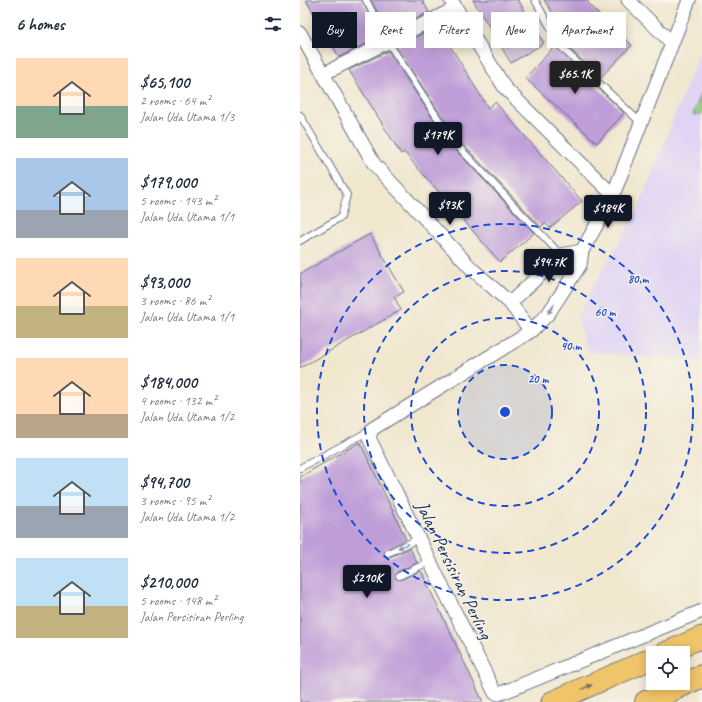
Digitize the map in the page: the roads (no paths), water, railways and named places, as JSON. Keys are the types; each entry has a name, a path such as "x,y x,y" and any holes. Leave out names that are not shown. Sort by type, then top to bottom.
{"highway":[{"path":"681,646 702,637"},
{"path":"552,702 646,661"},
{"path":"646,702 702,676"}],"street":[{"path":"628,0 672,43"},
{"path":"372,430 531,331 548,314 580,265 582,251 612,195 689,0"},
{"path":"416,26 454,4 505,88 612,195"},
{"path":"300,33 374,164 471,268 510,303 531,331"},
{"path":"323,74 376,48"},
{"path":"510,303 561,255 582,251"},
{"name":"Jalan Persisiran Perling","path":"372,430 369,434 370,442 492,689 498,694 702,611"}],"lane":[{"path":"366,0 372,12"},
{"path":"535,0 561,47 641,123"},
{"path":"392,48 452,140 561,255"},
{"path":"300,115 347,195 342,217 300,241"},
{"path":"300,468 372,430"},
{"path":"388,553 418,539"},
{"path":"399,576 429,562"}]}
